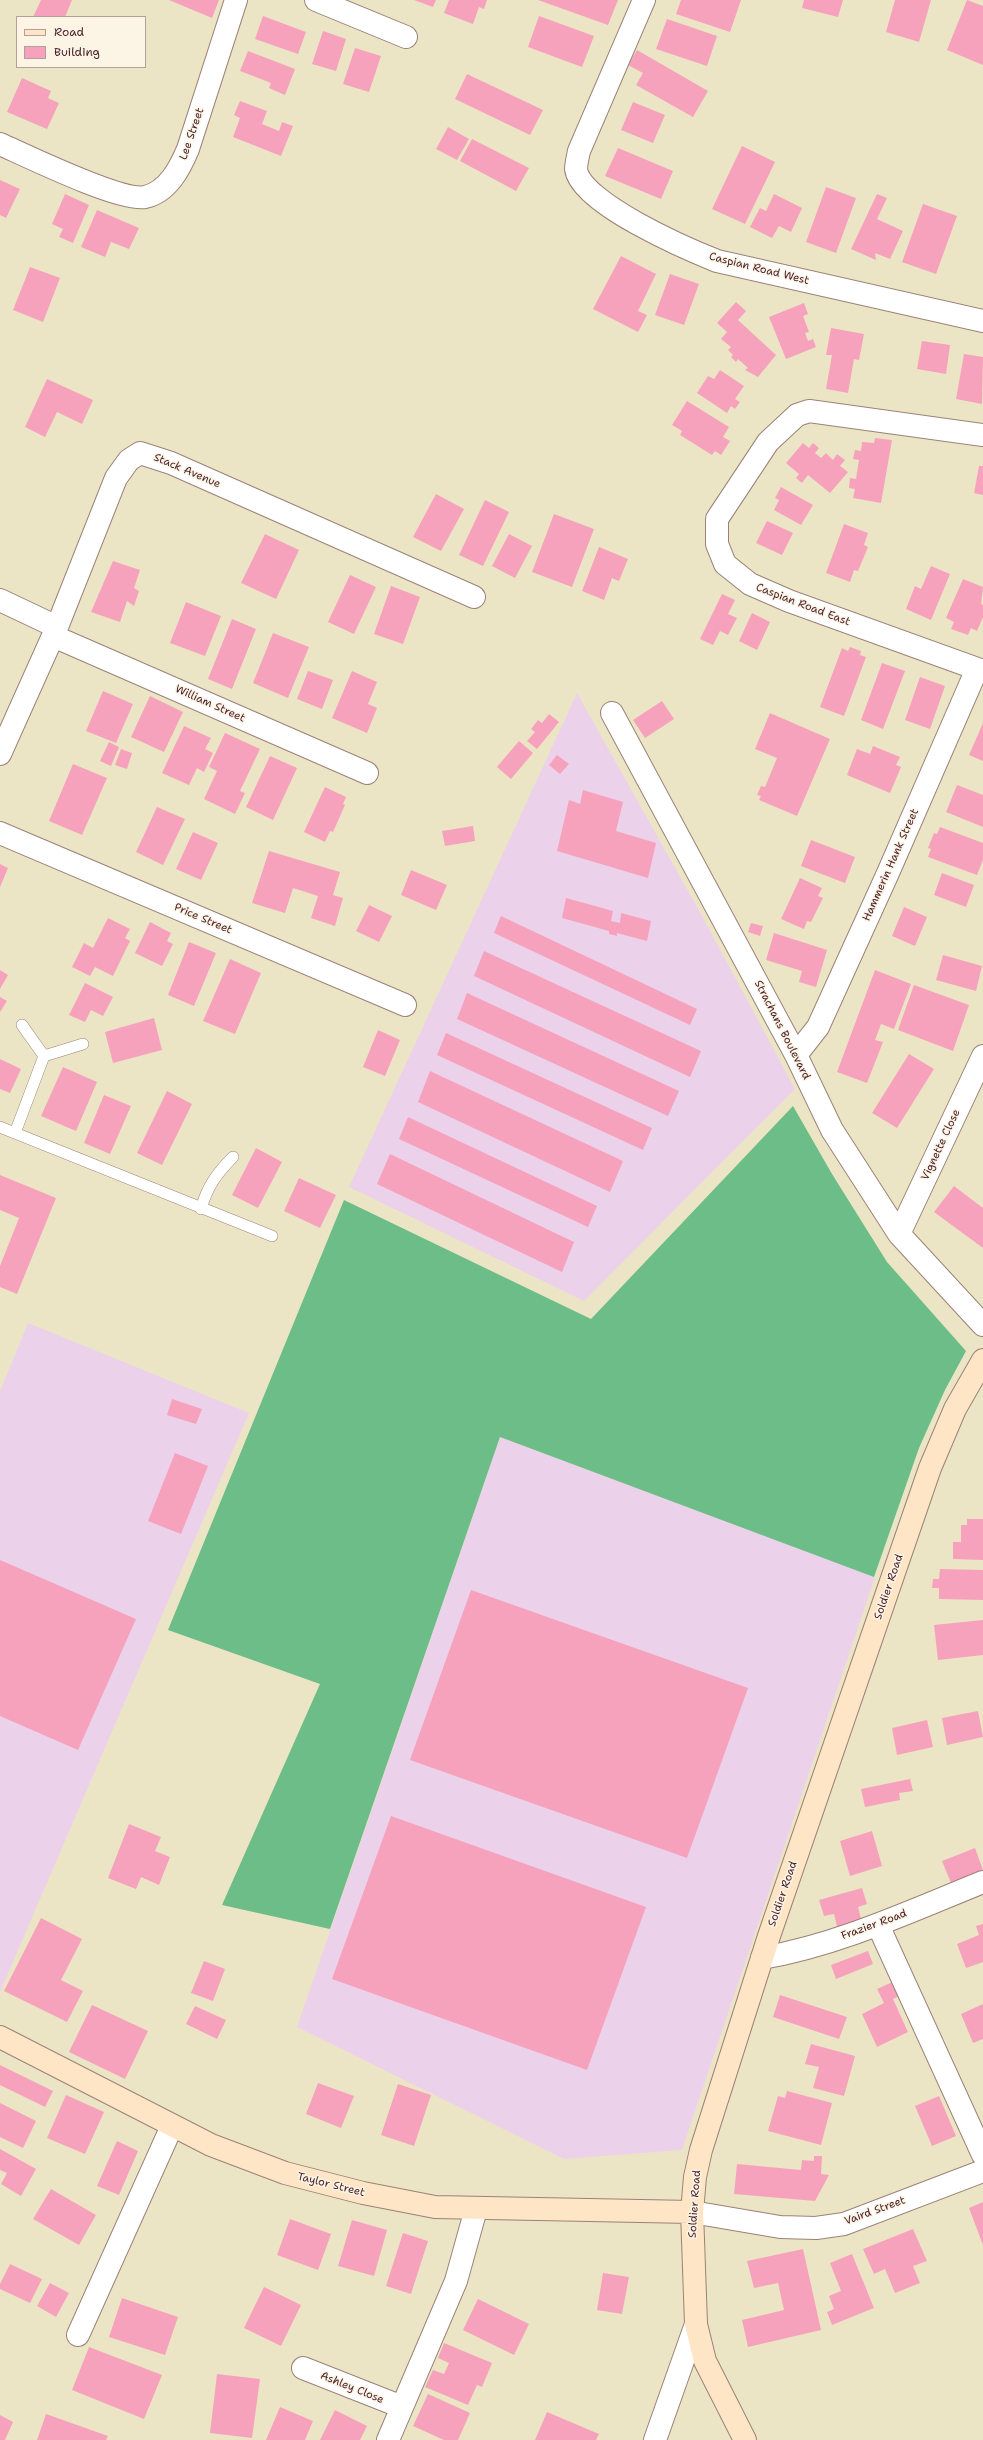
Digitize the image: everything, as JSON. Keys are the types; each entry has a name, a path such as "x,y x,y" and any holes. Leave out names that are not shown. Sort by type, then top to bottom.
{"main road":[{"name":"Soldier Road","path":"745,2440 705,2361 696,2324 692,2212 695,2178 701,2150 762,1958 930,1468 954,1409 976,1384 983,1360"},
{"name":"Taylor Street","path":"0,2037 211,2145 286,2173 363,2193 435,2207 476,2209 564,2208 692,2212"}],"street":[{"name":"Lee Street","path":"0,144 116,194 145,197 163,187 179,170 188,149 236,0"},
{"path":"316,0 406,37"},
{"name":"Caspian Road West","path":"644,0 579,151 576,170 587,189 612,209 686,249 718,260 983,321"},
{"name":"Caspian Road East","path":"980,670 789,601 750,584 725,564 717,544 717,519 768,442 797,415 809,411 983,435"},
{"name":"Stack Avenue","path":"0,754 55,632 116,478 129,460 140,453 172,463 474,597"},
{"name":"William Street","path":"0,600 55,632 367,773"},
{"name":"Hammerin Hank Street","path":"796,1055 818,1027 980,670"},
{"name":"Strachans Boulevard","path":"612,713 796,1055 832,1130 899,1234 983,1325"},
{"name":"Price Street","path":"0,833 405,1005"},
{"name":"Vignette Close","path":"899,1234 983,1056"},
{"name":"Frazier Road","path":"762,1958 792,1953 878,1925 983,1882"},
{"path":"878,1925 983,2155"},
{"path":"78,2335 172,2126"},
{"name":"Vaird Street","path":"692,2212 780,2227 816,2228 844,2224 983,2171"},
{"path":"388,2440 456,2281 476,2209"},
{"path":"655,2440 696,2324"},
{"name":"Ashley Close","path":"303,2368 402,2407"}],"lane":[{"path":"22,1025 44,1056"},
{"path":"44,1056 83,1044"},
{"path":"15,1133 44,1056"},
{"path":"0,1127 200,1209 272,1236"},
{"path":"200,1209 206,1191 216,1175 233,1157"}],"shaded area":[{"path":"577,693 702,916 795,1089 584,1301 349,1187"},
{"path":"28,1323 249,1413 0,1992 0,1391"},
{"path":"500,1437 875,1577 682,2150 564,2159 297,2027"}],"green space":[{"path":"793,1106 832,1174 887,1262 966,1351 945,1390 919,1448 874,1577 500,1437 330,1929 222,1905 320,1684 168,1630 344,1200 591,1319"}],"building":[{"path":"41,0 72,0 65,16 33,16"},
{"path":"169,0 219,0 212,18"},
{"path":"414,0 436,0 433,7"},
{"path":"449,0 487,0 484,9 479,7 473,24 444,13"},
{"path":"538,0 618,0 608,25"},
{"path":"681,0 741,0 730,32 676,14"},
{"path":"804,0 843,0 838,17 802,8"},
{"path":"895,0 931,0 919,42 886,32"},
{"path":"967,0 983,6 983,65 947,50"},
{"path":"263,16 306,32 298,54 255,39"},
{"path":"539,16 594,36 582,67 528,47"},
{"path":"667,19 717,36 707,66 656,49"},
{"path":"323,31 346,39 336,71 312,64"},
{"path":"355,48 381,56 369,92 343,84"},
{"path":"637,50 708,91 693,117 636,85 643,73 628,65"},
{"path":"248,51 295,69 285,95 269,88 271,83 240,71"},
{"path":"467,74 543,110 530,135 455,99"},
{"path":"22,78 51,91 48,98 59,103 47,129 7,112"},
{"path":"240,101 267,111 262,124 279,131 282,122 293,126 281,156 233,137 240,118 234,115"},
{"path":"633,102 665,115 653,143 621,130"},
{"path":"448,127 469,139 457,160 436,149"},
{"path":"472,139 529,168 516,191 460,161"},
{"path":"742,146 775,162 745,224 712,209"},
{"path":"618,148 673,171 661,199 605,176"},
{"path":"0,180 20,189 6,218 0,215"},
{"path":"826,187 856,198 836,253 806,242"},
{"path":"65,194 89,205 73,243 59,237 63,229 52,224"},
{"path":"774,194 802,208 791,232 779,226 772,238 750,227 760,208 766,211"},
{"path":"877,194 887,198 877,219 903,231 890,259 875,253 876,260 851,249"},
{"path":"923,204 957,216 936,274 902,262"},
{"path":"97,210 139,228 129,249 111,242 105,257 81,247"},
{"path":"621,256 656,274 638,311 647,315 638,332 593,309"},
{"path":"30,267 60,278 43,322 13,310"},
{"path":"670,274 699,284 684,325 655,315"},
{"path":"736,302 746,311 738,320 776,355 758,377 745,370 748,368 738,359 736,362 731,357 733,355 728,350 731,347 721,339 727,332 717,323"},
{"path":"804,303 808,314 803,316 809,332 805,333 808,341 813,339 816,347 786,359 769,317"},
{"path":"831,328 864,334 859,360 854,359 848,393 826,389 832,355 826,355"},
{"path":"922,341 950,345 946,374 917,369"},
{"path":"964,354 983,357 982,404 956,399"},
{"path":"720,370 744,386 735,399 740,402 735,409 731,406 727,413 697,393 708,376 714,379"},
{"path":"47,379 93,400 82,424 57,412 45,437 25,427"},
{"path":"687,401 729,427 723,437 730,441 721,455 715,451 712,455 680,435 682,431 672,425"},
{"path":"875,438 892,440 881,503 853,498 855,489 849,488 850,478 856,479 859,460 853,459 855,450 861,451 862,442 874,443"},
{"path":"803,443 809,448 813,443 819,448 815,453 821,458 826,453 833,460 837,454 845,460 840,466 848,472 830,493 808,475 802,483 796,478 799,474 786,463"},
{"path":"979,466 983,466 983,495 974,493"},
{"path":"781,487 813,505 801,525 774,510 779,500 775,498"},
{"path":"436,494 464,509 441,551 413,537"},
{"path":"485,500 509,512 483,566 459,555"},
{"path":"554,514 594,529 572,587 532,572"},
{"path":"767,521 793,533 782,555 756,543"},
{"path":"844,524 868,533 864,545 868,547 858,571 854,570 850,582 826,573"},
{"path":"265,534 299,550 276,599 241,583"},
{"path":"509,534 532,546 515,578 492,566"},
{"path":"599,547 628,559 619,581 612,578 604,600 582,591"},
{"path":"113,561 140,570 134,588 139,591 134,606 127,601 120,622 91,612"},
{"path":"931,566 950,574 931,620 906,609 915,586 921,589"},
{"path":"350,575 376,587 354,634 328,622"},
{"path":"963,579 983,587 981,604 983,605 983,617 977,631 971,628 968,635 951,629 954,622 946,618"},
{"path":"391,586 420,597 403,644 374,634"},
{"path":"722,594 735,600 728,614 737,618 728,635 720,631 713,645 700,639"},
{"path":"186,602 221,616 205,656 170,643"},
{"path":"752,613 770,622 757,650 739,641"},
{"path":"232,619 256,629 232,689 208,679"},
{"path":"273,633 309,647 288,698 253,683"},
{"path":"850,647 861,651 860,655 866,657 844,716 820,707 842,648 848,651"},
{"path":"882,663 905,671 883,729 861,720"},
{"path":"308,671 333,680 322,709 297,699"},
{"path":"352,671 377,682 368,704 377,708 367,733 332,718"},
{"path":"920,677 945,686 930,729 905,720"},
{"path":"103,691 133,704 116,743 86,731"},
{"path":"150,696 183,712 164,752 131,737"},
{"path":"662,701 674,719 645,738 633,720"},
{"path":"770,713 830,739 797,816 759,800 761,796 757,795 761,786 765,787 777,758 755,749"},
{"path":"549,714 559,722 537,749 527,741 535,732 531,729 538,720 542,723"},
{"path":"983,723 983,761 969,755"},
{"path":"184,726 211,738 205,749 213,753 204,772 197,768 189,785 162,773"},
{"path":"225,733 260,749 240,791 245,793 235,814 204,799 217,771 209,767"},
{"path":"519,741 533,753 511,779 497,767"},
{"path":"109,742 119,747 111,766 100,761"},
{"path":"873,746 900,757 896,765 901,767 890,793 847,775 857,749 870,754"},
{"path":"121,749 132,753 127,769 115,765"},
{"path":"557,755 569,764 560,774 549,765"},
{"path":"270,756 297,768 273,820 246,807"},
{"path":"73,764 107,778 82,835 49,821"},
{"path":"957,785 983,795 983,827 946,812"},
{"path":"325,787 346,797 343,804 345,805 333,832 330,831 325,842 304,832"},
{"path":"583,790 623,802 616,831 656,843 648,878 557,851 569,800 580,804"},
{"path":"157,807 185,819 163,865 136,852"},
{"path":"473,826 475,841 445,846 442,831"},
{"path":"940,827 983,843 983,860 977,875 928,857 931,849 928,848 934,833 937,834"},
{"path":"193,832 218,843 201,880 176,869"},
{"path":"811,840 855,857 845,883 801,866"},
{"path":"269,851 340,872 333,895 343,898 335,926 311,918 318,896 293,888 285,913 252,903"},
{"path":"0,864 8,868 0,887"},
{"path":"411,870 447,885 436,910 401,895"},
{"path":"942,873 974,885 966,907 934,895"},
{"path":"800,878 822,888 818,896 823,898 811,922 807,921 804,929 781,919"},
{"path":"566,898 613,911 611,921 620,923 621,913 651,921 647,941 617,933 617,936 609,934 609,931 562,918"},
{"path":"369,905 392,916 379,942 356,931"},
{"path":"904,907 927,917 915,946 892,936"},
{"path":"501,916 697,1009 690,1025 494,933"},
{"path":"108,918 130,929 125,938 130,941 113,976 95,967 90,976 72,967 84,943 93,948"},
{"path":"150,922 171,933 167,941 173,944 162,966 135,953"},
{"path":"751,923 763,926 760,936 748,932"},
{"path":"774,933 827,950 816,987 799,982 802,971 766,960"},
{"path":"189,942 216,953 194,1006 168,995"},
{"path":"484,951 701,1051 690,1077 474,976"},
{"path":"943,955 982,966 976,991 936,980"},
{"path":"230,959 261,973 235,1034 203,1021"},
{"path":"0,970 8,975 0,989"},
{"path":"875,970 911,984 894,1029 881,1024 875,1040 883,1042 867,1083 837,1072"},
{"path":"85,983 113,997 103,1016 91,1010 85,1022 69,1015"},
{"path":"914,985 969,1005 953,1051 898,1030"},
{"path":"467,993 679,1091 668,1116 457,1019"},
{"path":"0,997 7,1001 0,1012"},
{"path":"154,1018 162,1050 113,1063 105,1032"},
{"path":"378,1030 400,1040 385,1076 363,1067"},
{"path":"446,1033 652,1128 643,1150 437,1055"},
{"path":"909,1054 934,1069 897,1128 872,1113"},
{"path":"0,1059 21,1069 10,1093 0,1089"},
{"path":"63,1067 97,1082 76,1131 41,1116"},
{"path":"430,1071 623,1161 610,1192 418,1102"},
{"path":"167,1091 192,1104 162,1165 137,1153"},
{"path":"104,1095 131,1106 110,1154 84,1143"},
{"path":"408,1117 597,1206 588,1227 399,1139"},
{"path":"256,1148 282,1162 258,1208 232,1195"},
{"path":"390,1154 574,1242 562,1272 377,1184"},
{"path":"0,1175 56,1198 17,1294 0,1287 0,1266 19,1218 0,1210"},
{"path":"299,1178 336,1195 320,1228 284,1211"},
{"path":"954,1186 983,1208 983,1248 934,1212"},
{"path":"172,1399 202,1409 196,1424 167,1415"},
{"path":"175,1453 208,1466 181,1534 148,1521"},
{"path":"967,1519 983,1519 983,1560 953,1559 953,1542 961,1542 961,1525 967,1525"},
{"path":"0,1560 136,1619 78,1750 0,1716"},
{"path":"940,1569 983,1570 983,1600 939,1599 939,1588 932,1588 933,1579 939,1579"},
{"path":"471,1590 748,1688 687,1858 410,1760"},
{"path":"983,1620 983,1655 938,1660 934,1625"},
{"path":"978,1711 983,1737 947,1745 942,1718"},
{"path":"927,1720 933,1747 897,1755 892,1728"},
{"path":"910,1779 913,1791 899,1793 900,1800 865,1807 861,1789"},
{"path":"391,1816 646,1907 587,2070 332,1979"},
{"path":"129,1824 161,1837 155,1851 170,1857 159,1885 141,1877 136,1889 108,1878"},
{"path":"872,1831 882,1866 850,1876 840,1841"},
{"path":"975,1848 983,1870 951,1883 942,1861"},
{"path":"862,1888 867,1904 858,1907 862,1923 838,1930 834,1914 824,1916 819,1900"},
{"path":"41,1918 82,1939 61,1980 83,1991 67,2022 4,1991"},
{"path":"983,1924 983,1962 966,1968 957,1944 979,1935 976,1926"},
{"path":"868,1951 873,1964 836,1979 831,1965"},
{"path":"204,1961 225,1969 213,2001 191,1993"},
{"path":"897,1980 903,1994 893,1999 908,2032 877,2047 862,2014 884,2003 877,1989"},
{"path":"780,1995 847,2017 839,2039 773,2017"},
{"path":"983,2004 983,2039 973,2043 961,2014"},
{"path":"92,2005 148,2031 125,2079 69,2052"},
{"path":"195,2006 226,2020 217,2039 186,2024"},
{"path":"811,2044 855,2056 844,2096 813,2088 819,2067 805,2064"},
{"path":"0,2065 53,2091 45,2107 0,2085"},
{"path":"318,2083 354,2096 341,2128 306,2114"},
{"path":"398,2084 431,2095 414,2146 381,2135"},
{"path":"787,2091 832,2103 821,2145 768,2131 778,2096 785,2098"},
{"path":"66,2095 104,2112 85,2154 47,2138"},
{"path":"939,2096 956,2136 932,2146 915,2106"},
{"path":"0,2103 36,2121 23,2148 0,2137"},
{"path":"117,2141 138,2151 119,2195 97,2186"},
{"path":"0,2149 36,2169 21,2196 1,2184 7,2173 0,2170"},
{"path":"814,2156 822,2156 821,2174 829,2175 815,2201 734,2194 737,2164 801,2170 802,2160 814,2161"},
{"path":"51,2189 96,2215 79,2245 33,2219"},
{"path":"983,2202 983,2245 969,2208"},
{"path":"290,2219 331,2234 318,2270 277,2255"},
{"path":"352,2220 387,2230 374,2276 338,2266"},
{"path":"913,2229 927,2261 913,2266 920,2283 895,2293 885,2269 874,2274 863,2249"},
{"path":"403,2233 428,2241 411,2294 386,2286"},
{"path":"803,2249 821,2330 748,2347 742,2320 784,2310 778,2283 754,2288 747,2261"},
{"path":"852,2254 874,2308 832,2325 827,2312 834,2309 829,2296 841,2291 830,2263"},
{"path":"10,2264 42,2279 30,2303 0,2289 0,2284"},
{"path":"603,2273 629,2277 622,2314 597,2310"},
{"path":"50,2283 69,2293 56,2317 37,2306"},
{"path":"264,2287 301,2305 281,2346 244,2328"},
{"path":"122,2298 178,2317 165,2355 109,2337"},
{"path":"478,2299 529,2324 514,2355 463,2330"},
{"path":"444,2343 492,2363 482,2387 477,2385 468,2405 425,2387 433,2370 444,2374 449,2363 438,2358"},
{"path":"89,2347 162,2375 144,2419 72,2390"},
{"path":"217,2374 260,2379 252,2438 210,2433"},
{"path":"428,2394 470,2413 458,2440 444,2440 413,2426"},
{"path":"280,2407 313,2421 305,2440 266,2440"},
{"path":"335,2410 367,2426 360,2440 320,2440"},
{"path":"547,2412 599,2434 596,2440 535,2440"},
{"path":"46,2414 108,2436 106,2440 37,2440"},
{"path":"0,2415 13,2422 5,2440 0,2440"}]}
